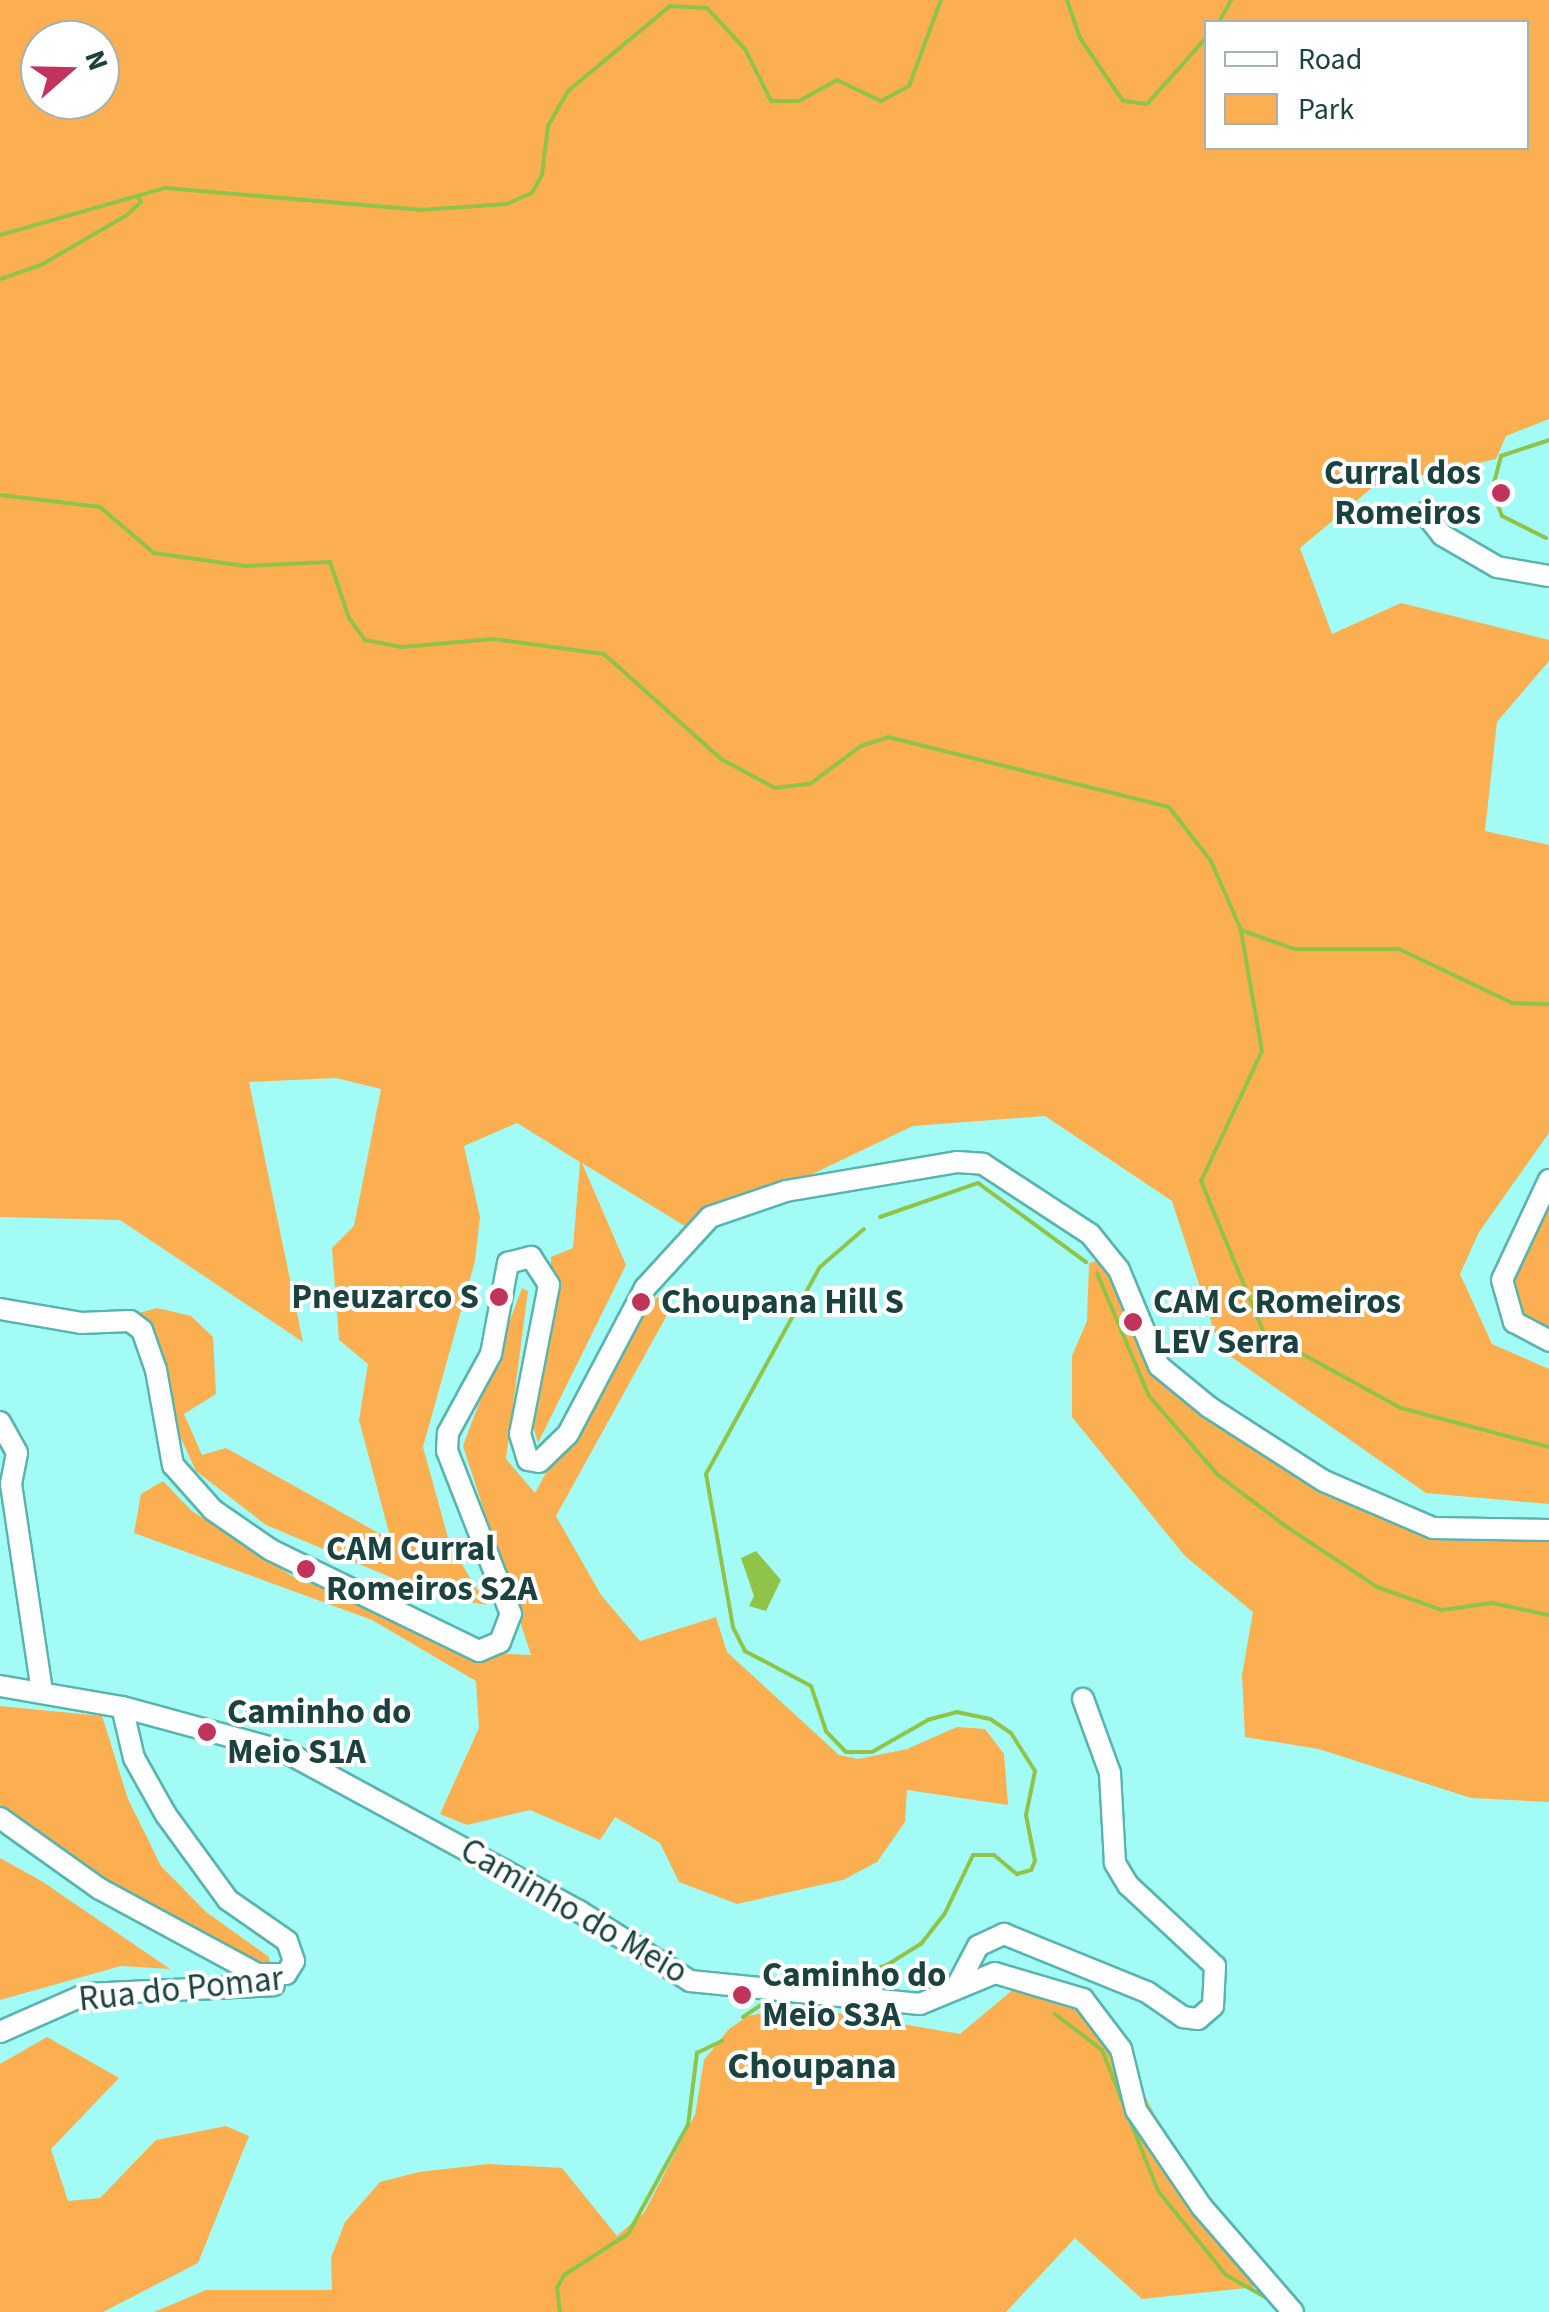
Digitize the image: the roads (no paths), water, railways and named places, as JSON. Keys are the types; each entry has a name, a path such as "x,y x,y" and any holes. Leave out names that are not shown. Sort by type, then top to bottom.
{"street":[{"path":"1425,514 1442,535 1497,566 1549,576"},
{"path":"0,1309 81,1323 130,1321 142,1330 156,1370 172,1465 212,1510 271,1550 479,1651 500,1642 511,1614 447,1451 448,1434 491,1354 508,1263 531,1257 549,1284 520,1434 528,1460 539,1462 568,1434 644,1288 710,1217 786,1190 957,1162 983,1164 1090,1234 1119,1270 1159,1366 1208,1407 1324,1481 1433,1528 1549,1530"},
{"path":"1549,1180 1502,1280 1514,1322 1549,1342"},
{"path":"0,1422 18,1453 11,1484 42,1692"},
{"name":"Caminho do Meio","path":"0,1686 122,1708 284,1752 579,1911 690,1981 920,2004 958,1984 996,1973 1083,1998 1121,2050 1136,2110 1202,2207 1293,2312"},
{"path":"958,1984 978,1946 1004,1934 1147,1992 1183,2017 1198,2019 1213,2006 1215,1966 1128,1885 1115,1862 1116,1805 1083,1699"},
{"path":"0,1818 100,1889 257,1974 281,1977 294,1966 287,1940 228,1900 166,1815 134,1758 122,1708"},
{"name":"Rua do Pomar","path":"0,2032 86,1994 290,1984 298,1978 294,1966"}],"waterway":[{"path":"0,235 165,188 420,210 507,204 532,193 542,175 548,126 568,91 670,6 707,8 745,49 771,101 799,101 837,80 881,101 909,86 941,0"},
{"path":"1067,0 1080,38 1123,101 1147,104 1204,40"},
{"path":"1220,20 1231,0"},
{"path":"0,279 41,265 127,215 141,202 138,197"},
{"path":"1546,538 1502,516 1492,490 1501,456 1549,440"},
{"path":"0,495 100,507 154,553 245,566 330,562 349,618 365,640 402,647 493,639 604,654 721,759 775,788 810,784 861,746 888,737 1169,807 1211,861 1241,930 1294,949 1399,949 1512,1003 1549,1004"},
{"path":"1241,931 1262,1051 1201,1181 1264,1333 1401,1408 1549,1447"},
{"path":"880,1217 978,1183 1086,1262"},
{"path":"827,1985 887,1965 921,1944 945,1913 973,1855 994,1855 1017,1874 1031,1870 1035,1861 1026,1815 1035,1771 1011,1733 990,1719 957,1712 928,1720 872,1752 846,1752 826,1731 811,1686 745,1651 733,1627 706,1474 820,1267 864,1229"},
{"path":"1097,1273 1149,1396 1218,1475 1284,1525 1377,1587 1442,1610 1492,1603 1549,1615"},
{"path":"743,2017 765,2002"},
{"path":"1055,2014 1102,2050 1158,2191 1226,2275 1272,2301"},
{"path":"560,2312 557,2288 564,2275 628,2234 688,2125 697,2053 722,2041"}],"place":[{"name":"Curral dos Romeiros","path":"1501,493"},
{"name":"Pneuzarco S","path":"499,1297"},
{"name":"Choupana Hill S","path":"641,1302"},
{"name":"CAM C Romeiros LEV Serra","path":"1133,1322"},
{"name":"CAM Curral Romeiros S2A","path":"306,1569"},
{"name":"Caminho do Meio S1A","path":"207,1732"},
{"name":"Caminho do Meio S3A","path":"742,1995"}],"district":[{"name":"Choupana","path":"812,2067"}]}
